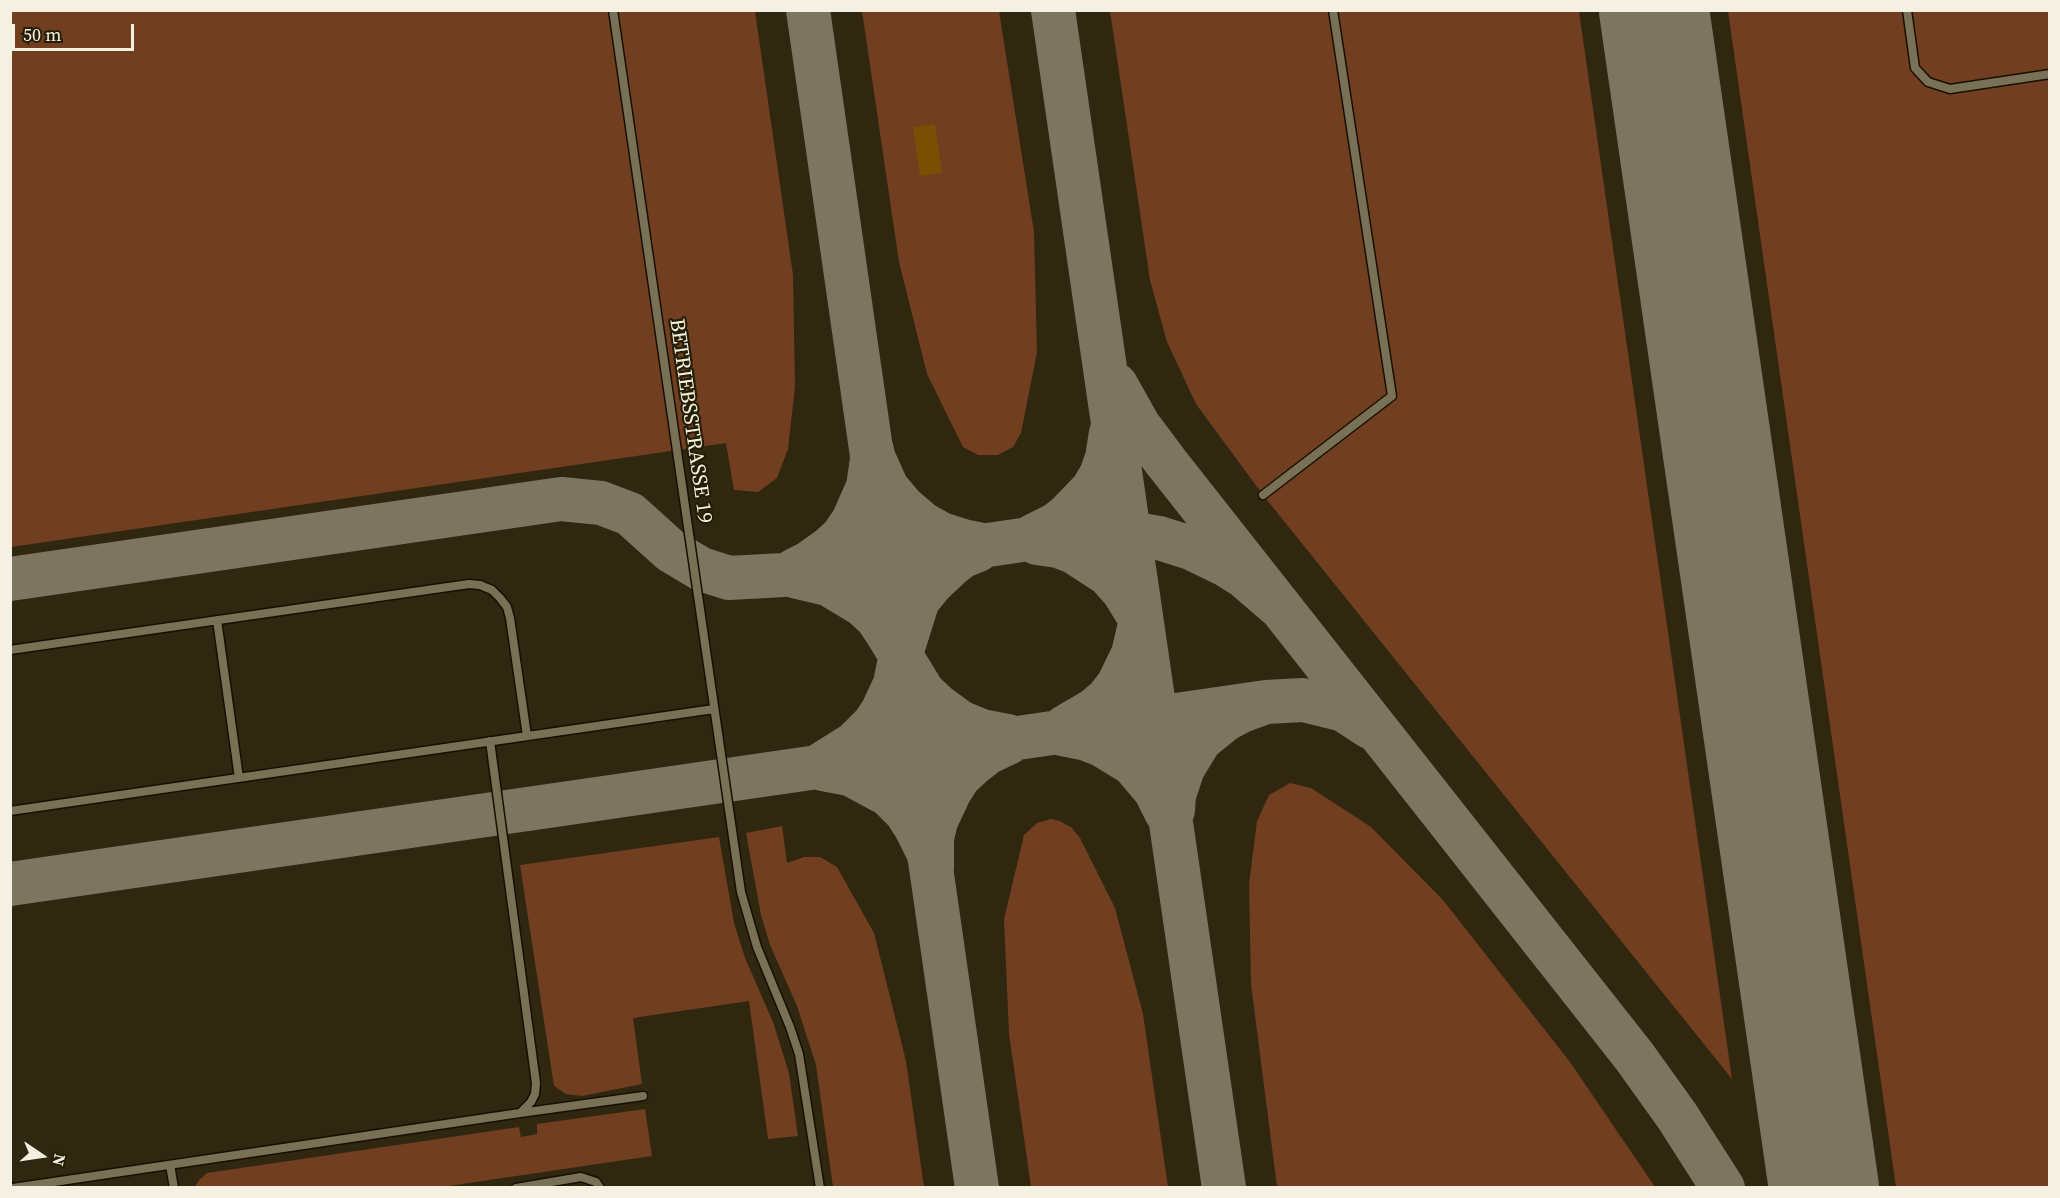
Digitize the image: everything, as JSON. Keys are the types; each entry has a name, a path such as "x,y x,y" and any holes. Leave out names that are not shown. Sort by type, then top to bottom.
{"lane":[{"name":"BETRIEBSSTRASSE 19","path":"613,10 741,892 747,920 799,1054 820,1188"},
{"path":"1263,495 1392,396 1334,10"},
{"path":"1907,10 1915,68 1928,82 1950,89 2049,74"},
{"path":"10,650 469,584 480,585 492,590 507,607 527,735"},
{"path":"217,620 239,778"},
{"path":"10,811 714,709"},
{"path":"490,741 536,1083 535,1094 531,1102 520,1113"},
{"path":"13,1188 643,1096"},
{"path":"170,1165 174,1188"},
{"path":"516,1188 580,1177 596,1182 600,1188"}],"shaded area":[{"path":"10,11 755,11 793,275 795,387 788,449 777,478 758,492 734,490 726,443 11,547"},
{"path":"862,11 999,11 1034,232 1037,352 1021,433 1013,447 998,455 978,455 963,447 927,374 899,262"},
{"path":"1110,11 1579,11 1732,1079 1263,495 1196,404 1167,342 1150,280"},
{"path":"1728,11 2049,11 2049,1187 1896,1187"},
{"path":"1290,783 1311,788 1371,827 1443,900 1570,1062 1655,1187 1277,1187 1251,984 1249,884 1257,821 1269,795"},
{"path":"1051,819 1072,828 1080,838 1115,908 1143,1014 1168,1187 1031,1187 1009,1034 1004,919 1024,835 1037,823"},
{"path":"782,826 787,863 804,857 820,857 837,867 874,933 906,1061 924,1187 833,1187 816,1065 797,1006 770,945 761,915 746,833"},
{"path":"719,837 734,923 745,958 773,1022 789,1073 798,1136 768,1139 749,1001 633,1018 642,1084 582,1096 566,1094 554,1086 520,865"},
{"path":"645,1109 652,1156 435,1188 195,1187 207,1173 519,1127 521,1137 537,1134 537,1124"}],"building":[{"path":"935,124 942,173 920,176 913,127"}],"taxiway":[{"path":"808,10 977,1188"},
{"path":"1053,10 1224,1188"},
{"path":"1116,385 1139,426 1166,462 1634,1056 1677,1116 1723,1188"},
{"path":"1033,536 1067,516 1092,490 1107,458 1111,433"},
{"path":"795,570 830,548 842,537 853,521 868,487 872,459 871,447 887,488 903,507 923,524 941,534 978,544"},
{"path":"10,579 561,499 601,503 630,514 671,551 701,569 729,578 783,575 1070,533 1129,533 1159,538 1191,548 1226,565 1245,577 1281,608"},
{"path":"1037,543 1058,546 1074,552 1108,574 1124,592 1141,620 1133,654 1118,685 1094,710 1065,727"},
{"path":"822,764 854,744 874,724 882,712 895,684 901,654 918,600 951,565 963,556 978,550"},
{"path":"794,576 828,584 863,605 877,618 923,692 938,706 960,722 982,731 1008,736"},
{"path":"1173,810 1174,795 1183,768 1200,740 1226,719 1241,711 1266,702 1303,700 1344,710 1370,727"},
{"path":"10,884 1266,702"},
{"path":"1062,734 1087,739 1102,745 1133,764 1155,790 1166,812"},
{"path":"823,769 850,774 889,795 906,812 915,826 928,852 932,868 932,838 936,821 950,791 959,777 973,764 987,753 1008,743"}],"runway":[{"path":"1654,10 1824,1188"}]}
